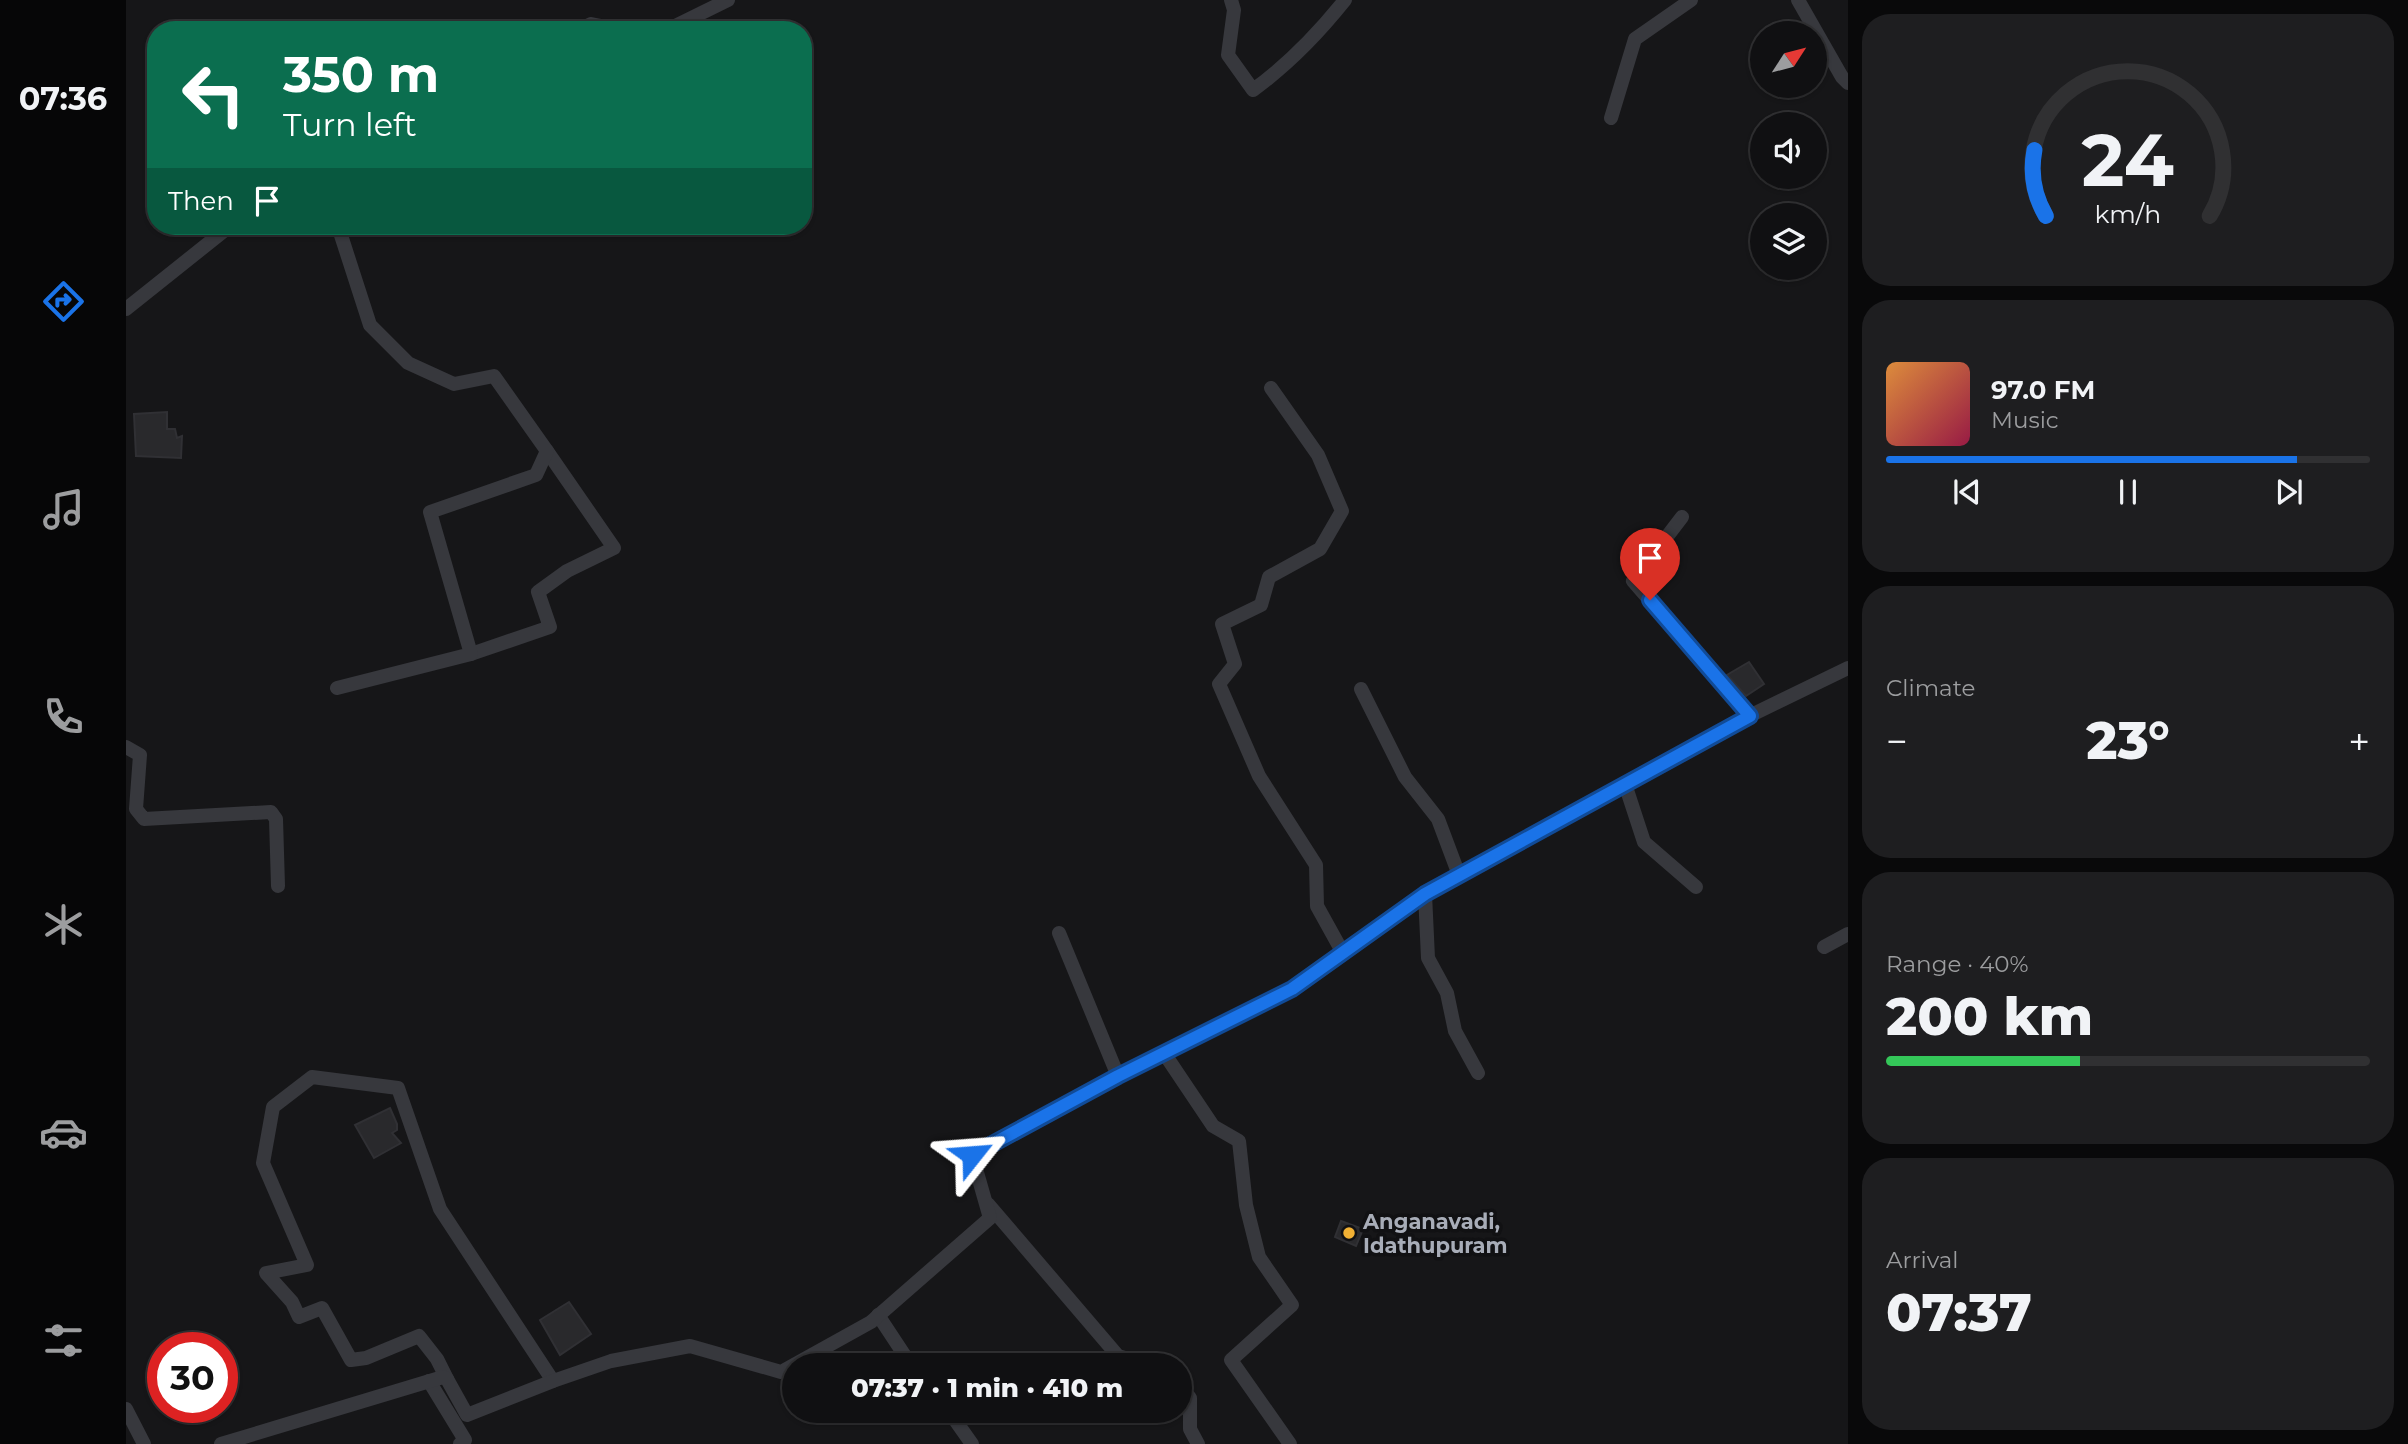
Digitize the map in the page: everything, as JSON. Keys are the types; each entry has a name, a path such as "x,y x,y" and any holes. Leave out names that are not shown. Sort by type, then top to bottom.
{"street":[{"path":"685,21 728,0"},
{"path":"1231,0 1234,10 1228,55 1253,90 1301,51 1345,0"},
{"path":"1611,118 1635,39 1691,0"},
{"path":"1798,0 1848,83"},
{"path":"126,309 219,235"},
{"path":"337,688 471,654 550,627 538,592 567,571 614,548 494,376 454,384 408,363 370,325 341,235"},
{"path":"1271,388 1318,455 1342,511 1320,549 1269,577 1261,605 1222,624 1235,664 1219,684 1259,776 1316,865 1317,906 1343,953"},
{"path":"471,654 430,512 536,475 547,451"},
{"path":"1682,517 1633,581 1750,716"},
{"path":"553,1381 440,1209 398,1088 312,1077 273,1107 263,1163 307,1265 266,1273 292,1302 299,1317 322,1308 351,1360 366,1358 419,1336 437,1359 467,1415 611,1361 690,1346 781,1372 871,1321 990,1218 972,1155 1118,1076 1292,989 1425,894 1750,716 1848,668"},
{"path":"1361,689 1405,777 1438,819 1460,875"},
{"path":"126,747 140,755 131,809 144,819 271,812 276,818 278,886"},
{"path":"1625,784 1644,842 1696,887"},
{"path":"1425,894 1428,958 1447,993 1455,1031 1478,1073"},
{"path":"1059,933 1118,1076"},
{"path":"1824,947 1848,934"},
{"path":"1164,1053 1213,1126 1239,1141 1246,1205 1259,1257 1292,1305 1231,1360 1290,1444"},
{"path":"985,1200 1115,1353"},
{"path":"878,1315 903,1353"},
{"path":"222,1444 429,1381 443,1377 447,1379"},
{"path":"429,1381 465,1440 460,1444"},
{"path":"126,1409 144,1444"},
{"path":"957,1423 972,1444"},
{"path":"1190,1423 1190,1429 1198,1444"}],"building":[{"path":"167,412 167,429 175,429 177,438 182,436 181,458 136,456 134,414"},
{"path":"1749,662 1764,684 1746,696 1727,675"},
{"path":"390,1108 397,1124 397,1130 392,1133 401,1143 374,1158 355,1125"},
{"name":"Anganavadi, Idathupuram","path":"1341,1221 1363,1229 1356,1246 1335,1237"},
{"path":"569,1302 591,1334 560,1355 540,1320"}],"place":[{"name":"Anganavadi, Idathupuram","path":"1349,1233"}],"route":[{"path":"972,1155 1118,1076 1292,989 1425,894 1750,716 1650,600"}]}
